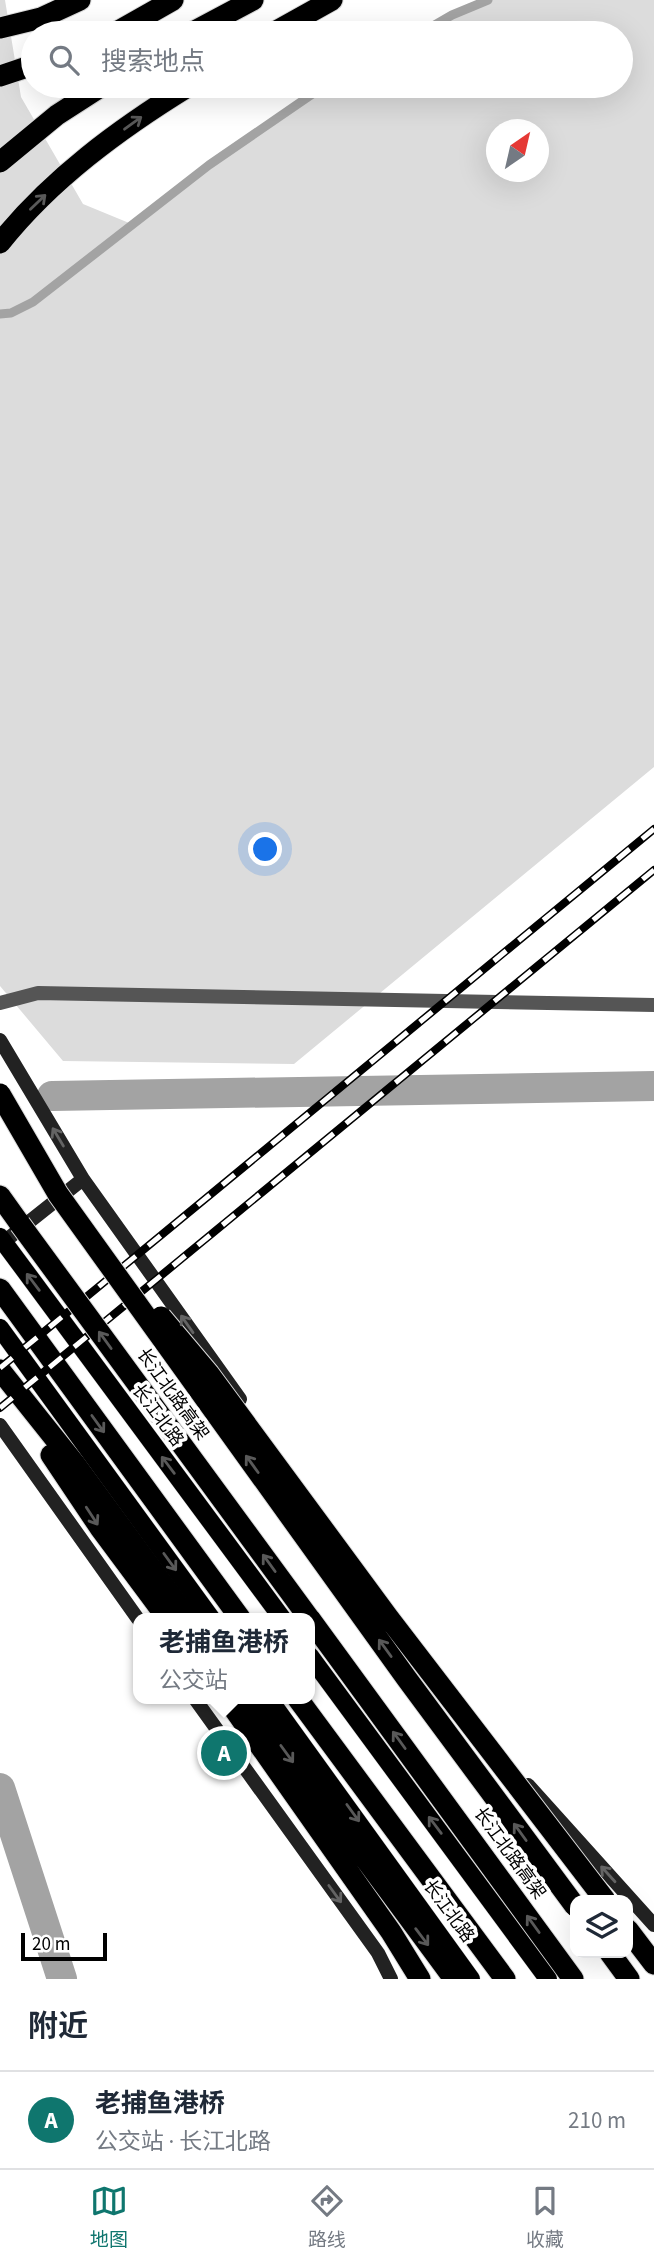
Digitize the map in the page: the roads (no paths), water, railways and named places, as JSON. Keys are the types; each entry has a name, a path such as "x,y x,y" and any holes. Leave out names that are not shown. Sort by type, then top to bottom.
{"highway":[{"path":"29,21 80,0"},
{"path":"136,21 173,0"},
{"path":"214,21 253,0"},
{"path":"294,21 332,0"},
{"path":"0,28 21,23"},
{"path":"0,76 21,69"},
{"path":"0,162 57,115 83,98"},
{"path":"0,243 14,225 79,162 169,98"},
{"path":"0,1094 58,1194 570,1899"},
{"path":"58,1194 209,1374 388,1618 601,1895"},
{"name":"长江北路高架","path":"0,1196 305,1613"},
{"path":"0,1289 236,1613"},
{"path":"0,1370 75,1464 184,1613"},
{"path":"0,1377 100,1528 163,1613"},
{"name":"长江北路高架","path":"315,1627 573,1979"},
{"path":"231,1704 391,1932 420,1979"},
{"path":"251,1704 454,1979"},
{"path":"302,1704 505,1979"},
{"path":"633,1937 654,1964"},
{"path":"614,1958 629,1979"}],"main road":[{"name":"长江北路","path":"1,1242 278,1613"},
{"path":"0,1328 207,1613"},
{"path":"315,1663 548,1979"},
{"name":"长江北路","path":"273,1704 471,1979"}],"street":[{"path":"0,1003 38,993 654,1005"},
{"path":"0,1040 83,1179 257,1422 509,1764 654,1925"},
{"path":"1,1242 83,1179"},
{"path":"0,1425 134,1613"},
{"path":"199,1704 378,1953 391,1979"}],"waterway":[{"path":"442,21 488,0"},
{"path":"0,314 11,313 33,302 209,165 307,98"},
{"path":"52,1096 654,1086"},
{"path":"0,1788 62,1979"}],"railway":[{"path":"0,1368 654,829"},
{"path":"0,1408 654,870"}],"place":[{"name":"老捕鱼港桥","path":"224,1753"}]}
